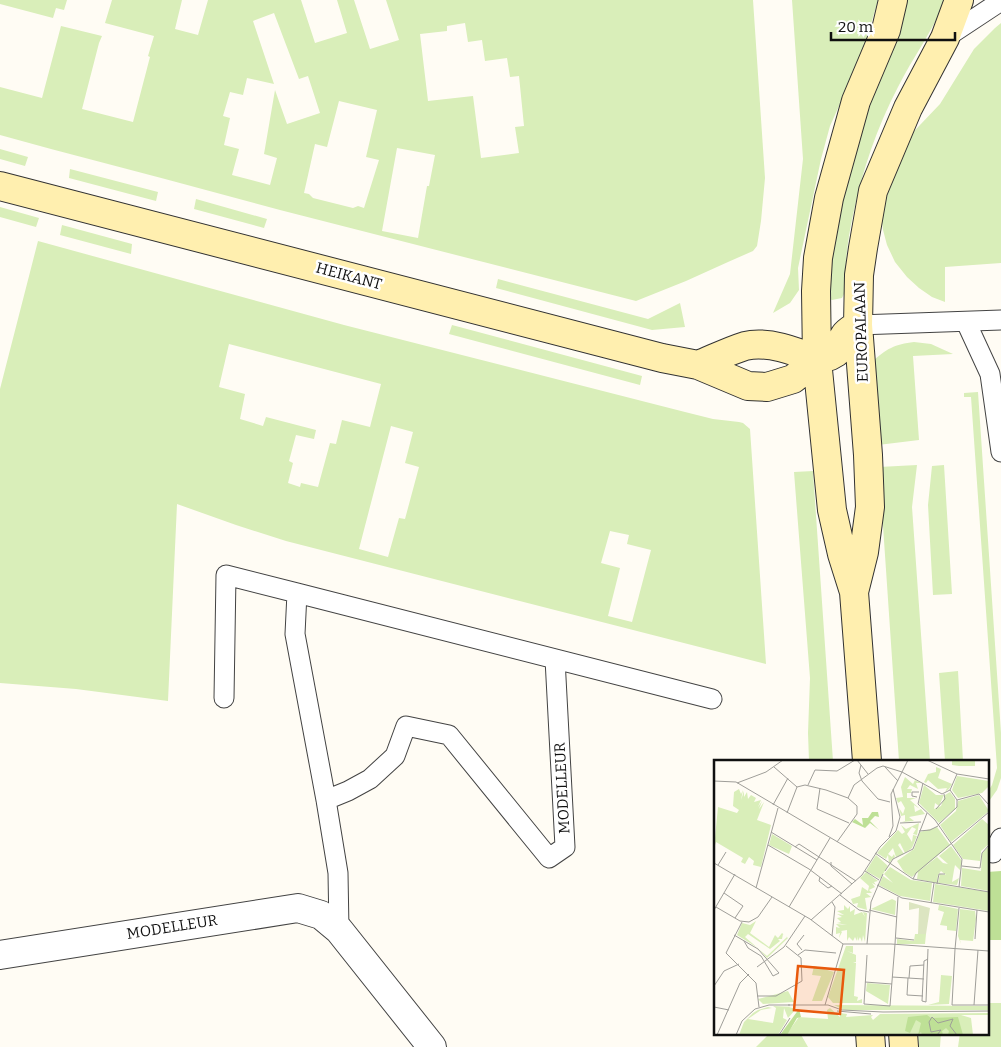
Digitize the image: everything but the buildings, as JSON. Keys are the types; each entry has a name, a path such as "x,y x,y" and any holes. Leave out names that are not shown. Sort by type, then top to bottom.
{"main road":[{"name":"EUROPALAAN","path":"868,760 854,592 842,554 832,510 818,360 816,291 818,258 829,198 856,101 886,30 893,0"},
{"name":"EUROPALAAN","path":"854,592 864,552 870,507 858,326 858,275 873,191 908,108 945,38 959,0"},
{"name":"HEIKANT","path":"0,186 662,358 698,365 748,386 767,387 793,379 818,360 837,352 842,337 848,331 858,326"},
{"path":"698,365 746,346 764,345 789,349 818,360"},
{"path":"870,1034 871,1047"},
{"path":"904,1034 904,1047"}],"street":[{"name":"MODELLEUR","path":"0,955 298,908 321,915 338,930 432,1047"}],"lane":[{"path":"945,38 1001,2"},
{"path":"858,326 1001,320"},
{"path":"966,322 990,374 1001,452"},
{"path":"224,698 226,575 712,700"},
{"path":"297,593 295,634 338,873 338,930"},
{"name":"MODELLEUR","path":"326,800 370,779 395,756 406,726 449,735 549,858 565,847 555,659"}],"green space":[{"path":"0,0 67,0 64,10 56,8 53,18 0,4"},
{"path":"112,0 182,0 175,29 198,35 208,0 301,0 315,43 347,33 337,0 354,0 370,49 399,40 386,0 753,0 765,178 757,246 753,251 636,301 280,210 0,135 0,87 42,98 61,26 102,36 82,109 133,122 154,36 105,23","holes":["274,13 299,79 308,76 320,113 287,124 275,90 264,154 277,158 270,185 232,175 239,149 224,145 230,118 223,116 230,92 243,95 247,78 274,84 253,21","465,23 468,42 482,40 485,61 507,58 510,77 519,76 524,126 515,127 519,153 481,158 473,96 428,101 420,34 447,31 447,26","339,101 377,110 366,157 379,160 364,208 358,206 353,208 313,198 309,194 304,193 315,144 327,147","397,148 435,155 429,186 427,186 418,238 382,231"]},
{"path":"792,0 878,0 862,55 830,126 821,159 798,268 799,290 790,303 773,313 790,274 803,159"},
{"path":"907,0 945,0 935,22 890,102 877,133 861,182 851,225 844,294 842,298 832,300 828,298 828,266 849,155 901,22"},
{"path":"1001,23 1001,263 945,267 945,302 932,297 919,288 895,262 887,245 881,213 899,147 940,104 974,49"},
{"path":"0,149 28,157 25,166 0,159"},
{"path":"70,169 158,192 156,201 69,178"},
{"path":"196,199 267,219 264,228 194,209"},
{"path":"0,207 39,218 36,227 0,217"},
{"path":"62,225 132,244 131,254 60,235"},
{"path":"38,241 344,325 713,419 743,423 750,429 766,664 286,541 177,504 168,701 76,689 0,683 0,389","holes":["229,344 381,384 370,427 342,420 336,444 330,443 318,487 301,483 300,487 288,483 293,463 289,461 296,435 314,439 316,430 266,417 263,426 240,419 245,394 219,387","391,426 413,432 405,463 419,467 405,519 399,518 388,557 359,549","610,531 629,535 627,544 651,550 632,622 608,616 620,568 601,563"]},
{"path":"498,279 648,319 680,303 685,327 652,330 496,288"},
{"path":"452,325 642,376 640,385 449,334"},
{"path":"914,342 931,344 953,354 913,356 919,440 878,445 872,362 891,348"},
{"path":"978,392 1001,733 1001,778 997,790 988,803 988,791 997,768 971,397 964,397 964,393"},
{"path":"917,465 912,507 930,760 899,760 879,467"},
{"path":"944,465 952,594 933,595 928,505 932,466"},
{"path":"813,471 833,760 809,760 810,678 794,472"},
{"path":"958,671 963,760 945,760 939,673"},
{"path":"1001,871 1001,940 988,940 988,872"},
{"path":"988,1003 1001,1003 1001,1047 958,1047 960,1034 988,1034"},
{"path":"769,1034 801,1034 808,1047 756,1047"},
{"path":"918,1034 941,1034 940,1047 919,1047"}]}
